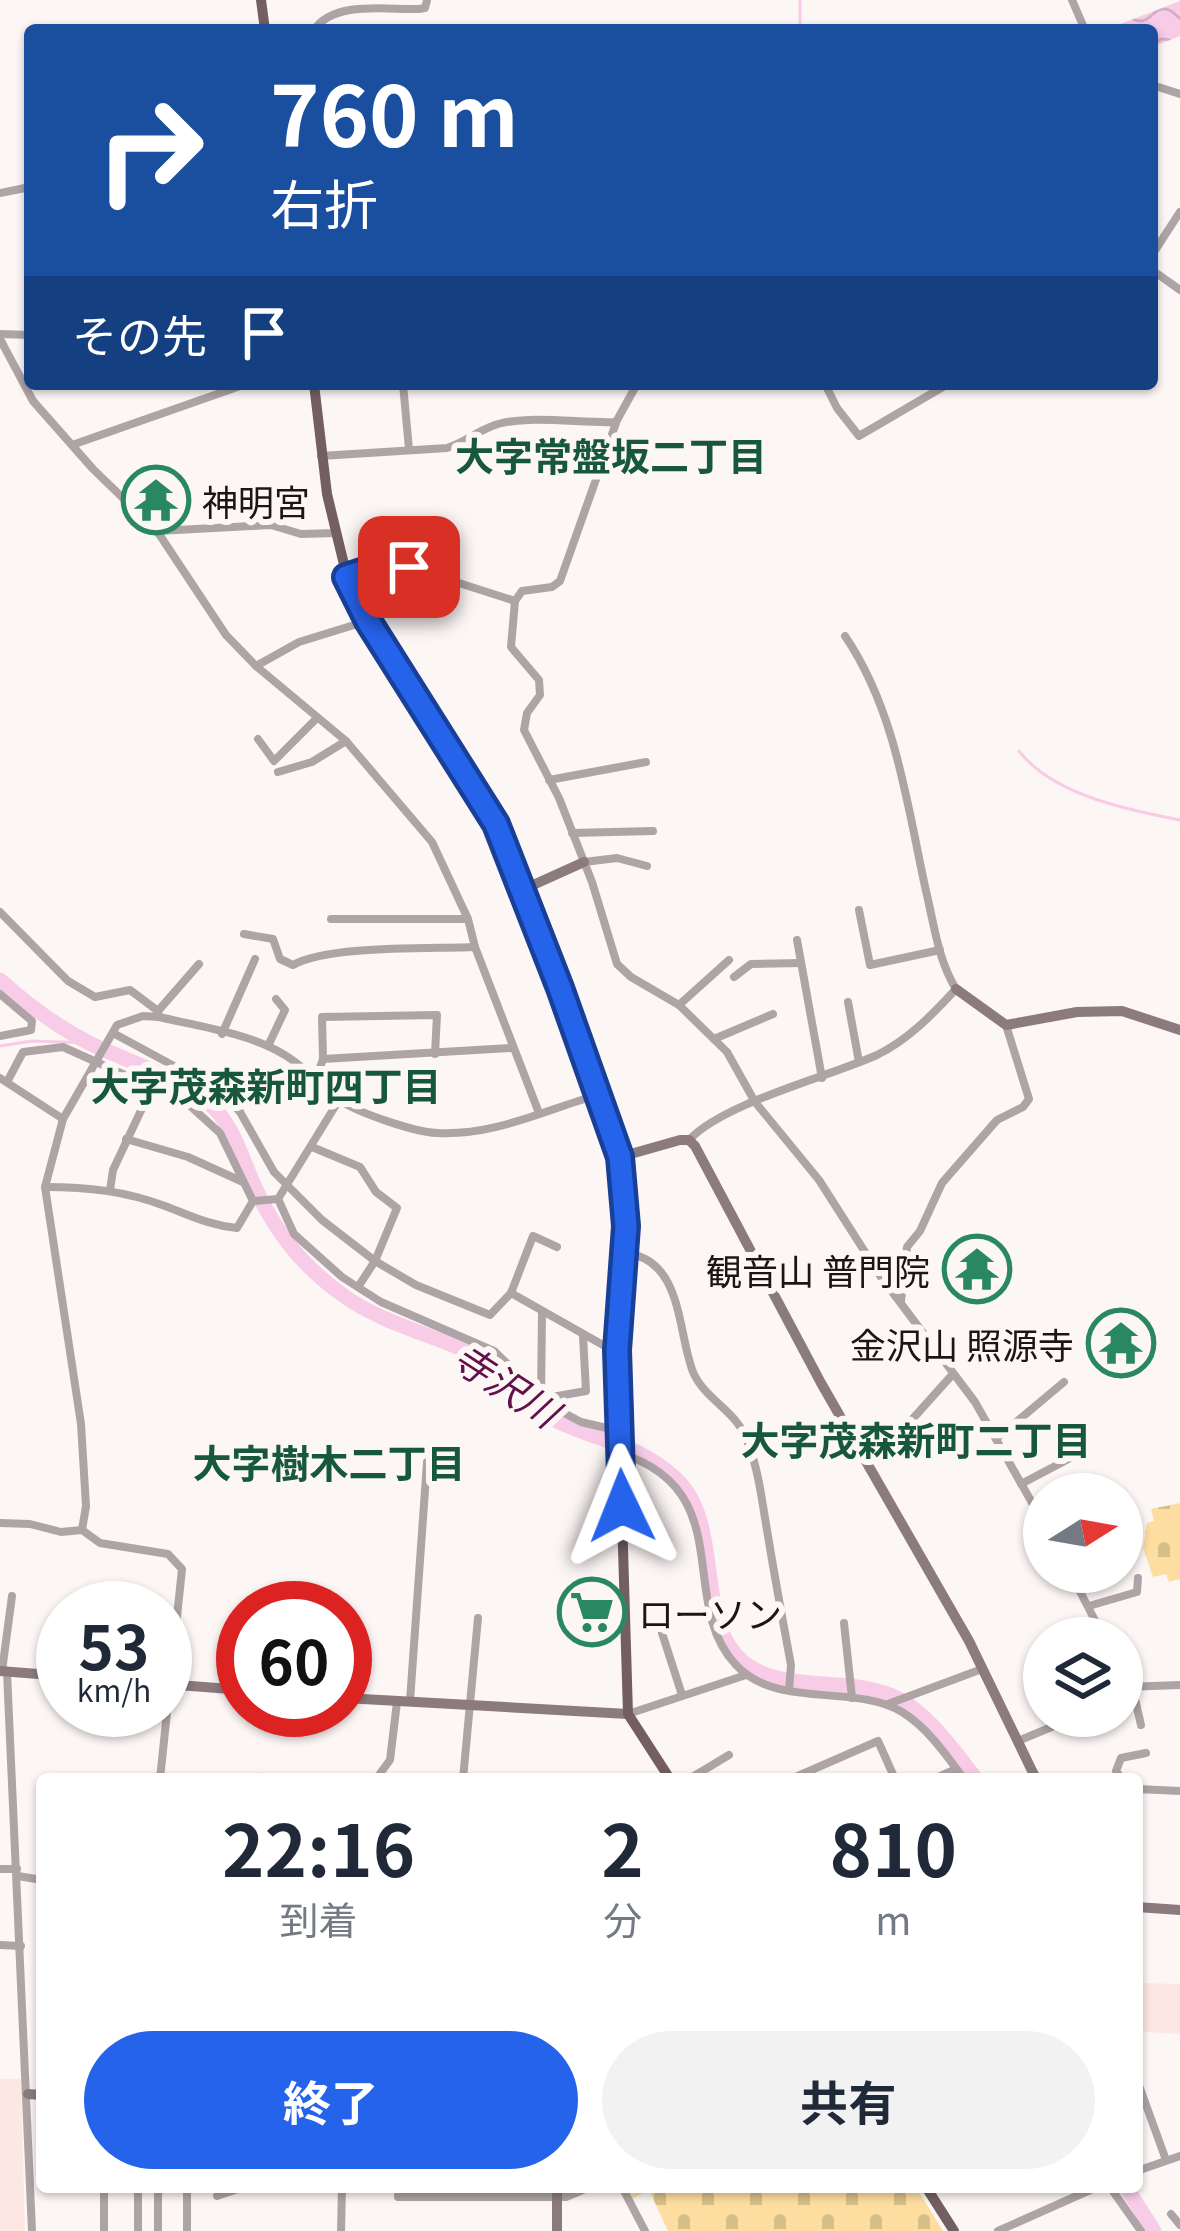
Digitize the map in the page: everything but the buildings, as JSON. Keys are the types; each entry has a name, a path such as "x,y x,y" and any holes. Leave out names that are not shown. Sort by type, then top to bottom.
{"main road":[{"path":"315,390 321,456 346,577 368,621 496,824 620,1157 625,1253 617,1350 628,1714 666,1773"},
{"path":"930,2193 954,2231"}],"street":[{"path":"318,24 340,12 424,8 427,0"},
{"path":"1175,230 1180,212"},
{"path":"0,336 24,383"},
{"path":"28,390 72,445 157,531 226,635 346,741 432,842 468,920 539,1113"},
{"path":"72,445 229,390"},
{"path":"404,390 410,449"},
{"path":"634,390 616,422 560,580 552,587 522,591 515,601 511,647 541,685 540,695 526,713 524,730 584,862 617,964 679,1005 727,1052 755,1102 819,1180 975,1402 1022,1484 1078,1454"},
{"path":"828,390 860,436 938,390"},
{"path":"321,456 447,448 505,423 616,422"},
{"path":"157,531 272,525 301,534 336,533"},
{"path":"346,577 383,565 409,567 515,601"},
{"path":"256,666 299,642 368,621"},
{"path":"845,636 870,676 890,731 940,950 956,989 1006,1025 1029,1099 998,1120 942,1183 908,1247 902,1304"},
{"path":"258,739 274,760 317,718"},
{"path":"278,772 312,762 346,741"},
{"path":"549,780 646,762"},
{"path":"572,833 653,831"},
{"path":"522,890 584,862 617,858 647,866"},
{"path":"859,910 870,965 940,950"},
{"path":"0,912 68,981 94,997 130,990 159,1014 268,1046 339,1100 431,1133 521,1123 599,1094"},
{"path":"331,919 468,920"},
{"path":"244,934 273,939 280,959 293,965 331,954 475,947"},
{"path":"796,940 822,1078"},
{"path":"222,1034 256,959"},
{"path":"679,1005 729,960"},
{"path":"734,977 751,964 801,963"},
{"path":"82,1530 86,1506 82,1424 45,1186 63,1119 110,1035 130,1019 159,1014 199,964"},
{"path":"620,1157 689,1140 755,1102 859,1062 909,1035 956,989"},
{"path":"0,994 32,1021 31,1030 0,1036"},
{"path":"268,1046 285,1010 276,999"},
{"path":"848,1002 859,1062"},
{"path":"1006,1025 1095,1010 1123,1011 1180,1030"},
{"path":"714,1039 773,1014"},
{"path":"316,1079 322,1059 322,1017 437,1015 435,1054"},
{"path":"110,1035 222,1092 240,1112 274,1172 322,1220 416,1285 490,1315 511,1293 533,1236 557,1246"},
{"path":"63,1119 3,1080 23,1052 63,1047 99,1058 187,1103 220,1133 255,1200"},
{"path":"322,1059 512,1048"},
{"path":"110,1190 126,1138 153,1085"},
{"path":"255,1200 277,1199 289,1186 339,1100"},
{"path":"126,1138 188,1157 244,1182"},
{"path":"689,1140 982,1670 1033,1773"},
{"path":"312,1148 360,1167 376,1192 398,1208 358,1287"},
{"path":"45,1186 110,1190 208,1225 237,1228 255,1200"},
{"path":"277,1199 294,1234 358,1287 380,1302 494,1351 541,1399 620,1442 678,1490 702,1544 713,1626 736,1665 748,1675 886,1704 905,1713 959,1773"},
{"path":"625,1253 649,1261 670,1286 679,1302 681,1335 698,1384 745,1433 758,1476 790,1684"},
{"path":"511,1293 617,1350"},
{"path":"541,1399 542,1311"},
{"path":"541,1399 586,1391 583,1335"},
{"path":"864,1453 908,1424 952,1375"},
{"path":"995,1438 1064,1382"},
{"path":"380,1773 390,1760 404,1702 427,1462"},
{"path":"0,1523 30,1523 61,1532 82,1530 100,1543 161,1552 178,1561 180,1581"},
{"path":"1082,1593 1094,1617"},
{"path":"1089,1606 1134,1593"},
{"path":"12,1596 3,1671 35,2094 32,2231"},
{"path":"464,1773 478,1618"},
{"path":"844,1623 852,1698"},
{"path":"662,1633 682,1695"},
{"path":"886,1704 982,1670"},
{"path":"3,1671 36,1674"},
{"path":"372,1700 628,1714 748,1675"},
{"path":"1143,1689 1180,1685"},
{"path":"160,1773 163,1737"},
{"path":"1017,1742 1029,1737"},
{"path":"804,1773 878,1741 892,1773"},
{"path":"1118,1773 1121,1758 1146,1754"},
{"path":"699,1773 728,1755"},
{"path":"0,1761 12,1762"},
{"path":"947,1773 956,1769"},
{"path":"1143,1790 1180,1791"},
{"path":"0,1869 36,1878"},
{"path":"1143,1907 1180,1910"},
{"path":"0,1945 21,1946"},
{"path":"1143,2097 1166,2160"},
{"path":"1143,2169 1180,2156"},
{"path":"104,2193 104,2231"},
{"path":"138,2193 138,2231"},
{"path":"158,2193 158,2231"},
{"path":"187,2193 187,2231"},
{"path":"217,2196 226,2193"},
{"path":"341,2231 342,2193"},
{"path":"398,2193 398,2197 525,2193"},
{"path":"557,2193 557,2231"},
{"path":"625,2193 645,2231"},
{"path":"998,2231 1083,2193"},
{"path":"1114,2193 1141,2231"},
{"path":"1171,2214 1180,2225"},
{"path":"1017,2221 1023,2231"}],"shaded area":[{"path":"1143,1983 1180,1984 1180,2034 1145,2032"},
{"path":"0,2079 21,2079 25,2231 0,2231"}],"green space":[{"path":"1180,1503 1180,1579 1169,1582 1166,1574 1153,1577 1143,1548 1147,1523 1154,1521 1151,1509"},
{"path":"650,2193 920,2193 943,2231 668,2231"}],"water":[{"path":"1180,1 1180,36 1158,45 1158,24 1121,24"}],"waterway":[{"path":"800,0 800,24"},
{"path":"1019,751 1071,790 1180,820"},
{"name":"寺沢川","path":"0,980 65,1030 170,1078 211,1105 231,1132 281,1233 315,1273 344,1296 485,1360 544,1413 631,1450 675,1478 700,1520 718,1622 743,1662 775,1677 867,1689 898,1699 936,1729 971,1773"},
{"path":"0,1046 32,1041 90,1043"},
{"name":"寺沢川","path":"1130,2193 1154,2231"}],"place":[{"name":"神明宮","path":"156,500"},
{"name":"観音山 普門院","path":"977,1269"},
{"name":"金沢山 照源寺","path":"1121,1343"},
{"name":"ローソン","path":"592,1612"}],"district":[{"name":"大字常盤坂二丁目","path":"611,454"},
{"name":"大字茂森新町四丁目","path":"266,1084"},
{"name":"大字茂森新町二丁目","path":"916,1438"},
{"name":"大字樹木二丁目","path":"329,1461"}],"route":[{"path":"409,567 383,565 346,577 368,621 496,824 620,1157 626,1226 617,1350 622,1506"}]}
